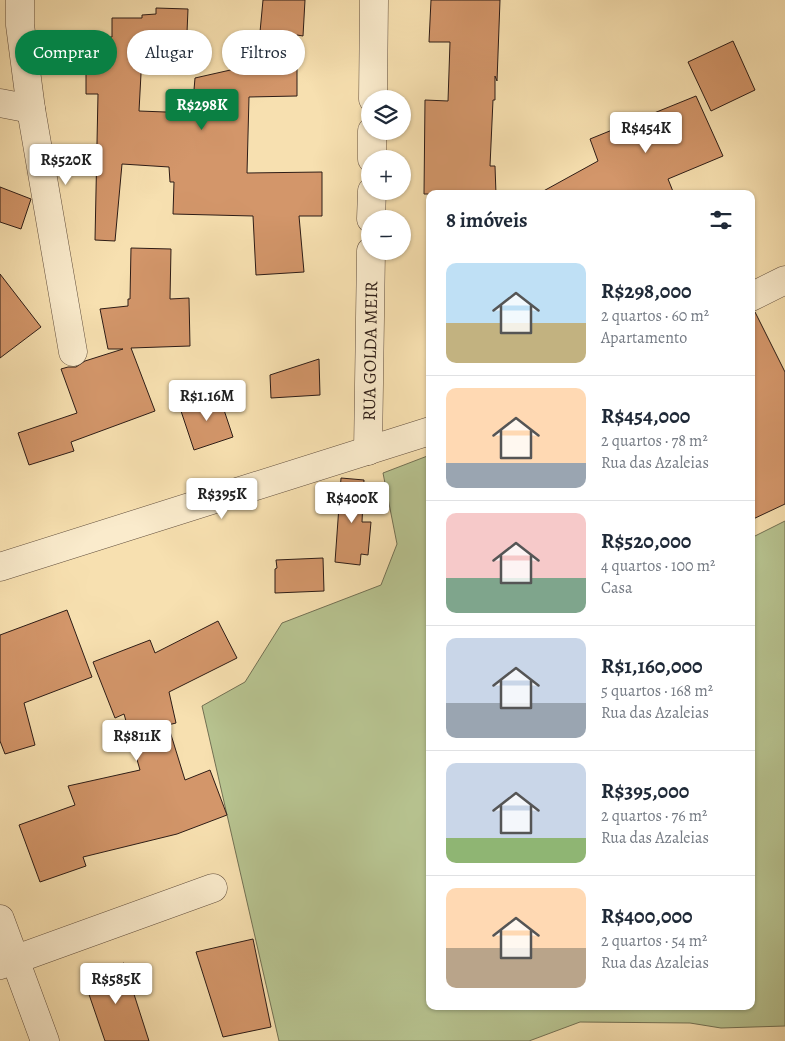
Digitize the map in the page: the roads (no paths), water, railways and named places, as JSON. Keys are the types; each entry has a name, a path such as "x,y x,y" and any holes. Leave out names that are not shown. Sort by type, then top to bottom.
{"street":[{"path":"20,0 20,25 31,109 73,352"},
{"path":"373,90 374,0"},
{"path":"0,103 31,109"},
{"name":"RUA GOLDA MEIR","path":"368,451 371,260"},
{"path":"755,295 785,280"},
{"path":"0,567 426,432"},
{"path":"8,963 213,888"},
{"path":"0,919 8,963 45,1041"}]}
